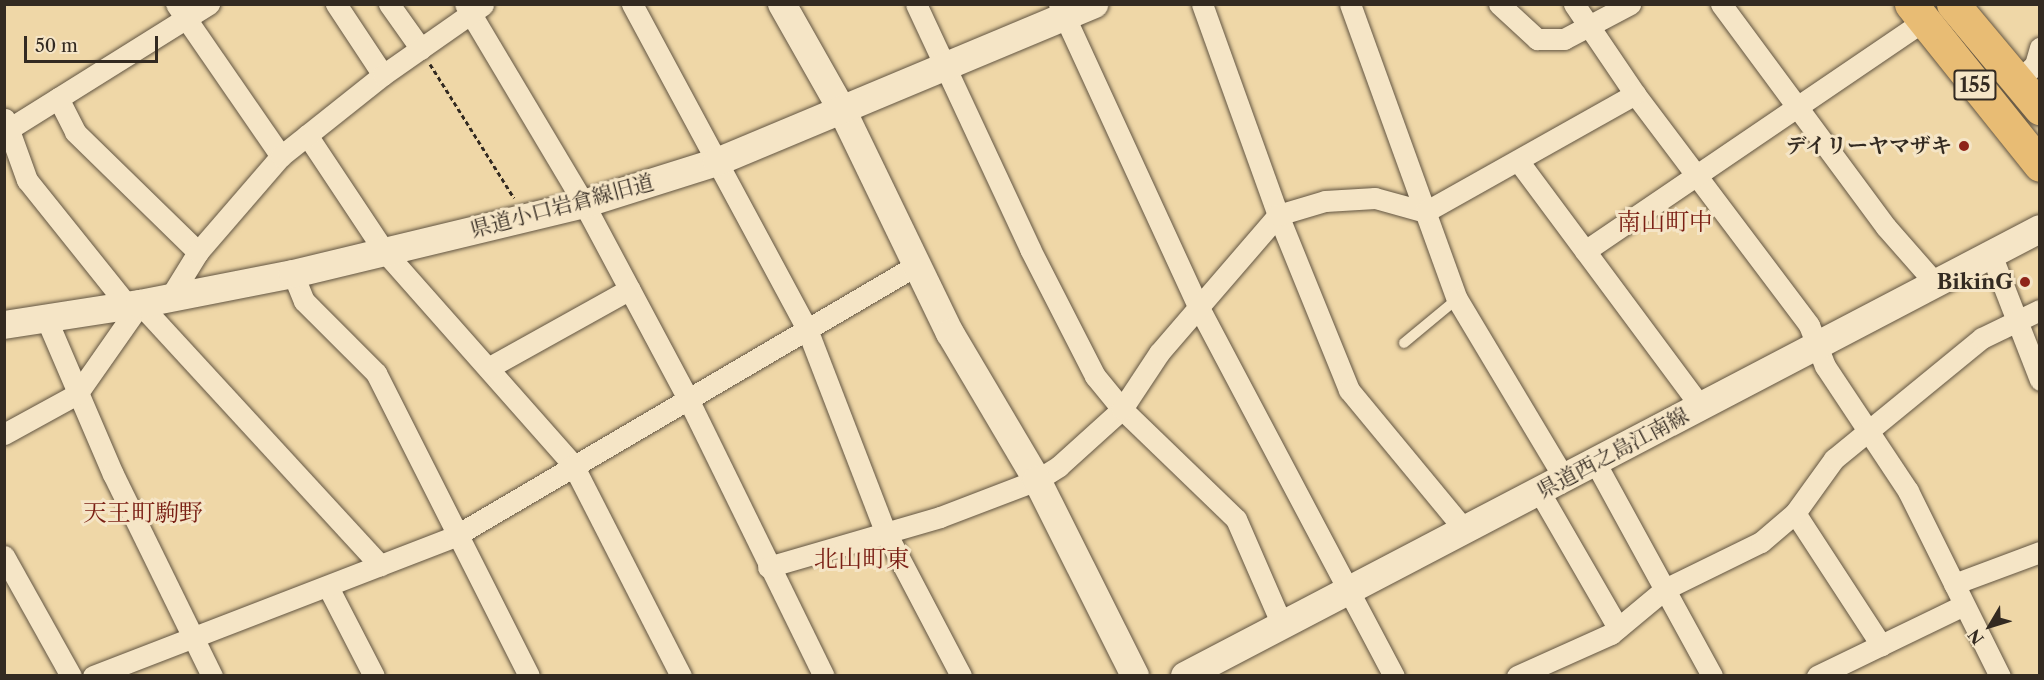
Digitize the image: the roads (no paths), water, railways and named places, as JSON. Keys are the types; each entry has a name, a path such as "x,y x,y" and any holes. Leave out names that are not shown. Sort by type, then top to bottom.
{"highway":[{"name":"155","path":"1953,4 2040,108"},
{"name":"155","path":"1917,13 2040,165"}],"street":[{"path":"209,4 182,13 58,98 6,127 27,180 134,305 380,564"},
{"path":"336,4 383,75"},
{"path":"389,4 421,49"},
{"path":"632,4 807,328 885,531 961,675"},
{"path":"782,4 843,112 915,266 1037,480 1135,675"},
{"path":"916,4 948,68 1035,260 1095,376 1122,409 1236,519 1284,627"},
{"name":"県道小口岩倉線旧道","path":"4,325 169,299 293,274 584,204 717,162 948,68 1062,10 1094,4"},
{"path":"1202,4 1278,215 1349,390 1465,530"},
{"path":"1350,4 1457,299 1564,478"},
{"path":"1499,4 1537,39 1564,39 1630,4"},
{"path":"1574,4 1635,94 1809,325 1825,366 1908,491 2000,675"},
{"path":"1721,4 1886,227 1936,284"},
{"path":"169,299 198,252 281,156 473,7 584,204 689,401 768,567 824,675"},
{"path":"1062,10 1152,212 1198,306 1395,675"},
{"path":"182,13 281,156"},
{"path":"1585,251 1696,176 1917,13"},
{"path":"2016,82 2035,65 2040,48"},
{"path":"768,567 940,516 1037,480 1059,466 1122,409 1198,306 1278,215 1325,201 1375,198 1425,212 1519,162 1635,94"},
{"path":"58,98 75,132 198,252"},
{"path":"306,135 384,251 573,465 681,675"},
{"path":"1519,162 1701,407"},
{"name":"県道西之島江南線","path":"1185,675 1284,627 2040,228"},
{"path":"1991,254 2040,380"},
{"path":"93,675 328,587 380,564 455,536 573,465 689,401 807,328 915,266"},
{"path":"293,274 304,301 376,373 455,536 529,675"},
{"path":"488,368 630,289"},
{"path":"4,434 77,394 134,305"},
{"path":"1517,675 1538,671 1618,628 1665,589 1761,542 1795,513 1834,459 1982,338 2040,310"},
{"path":"46,318 77,394 212,675"},
{"path":"1595,462 1712,675"},
{"path":"1539,491 1618,628"},
{"path":"1795,513 1881,645"},
{"path":"1954,584 2040,552"},
{"path":"4,556 71,675"},
{"path":"328,587 374,675"},
{"path":"1817,675 1964,605"}],"lane":[{"path":"1404,343 1457,299"}],"place":[{"name":"デイリーヤマザキ","path":"1964,146"},
{"name":"BikinG","path":"2025,282"}],"district":[{"name":"南山町中","path":"1665,222"},
{"name":"天王町駒野","path":"143,513"},
{"name":"北山町東","path":"862,559"}]}
